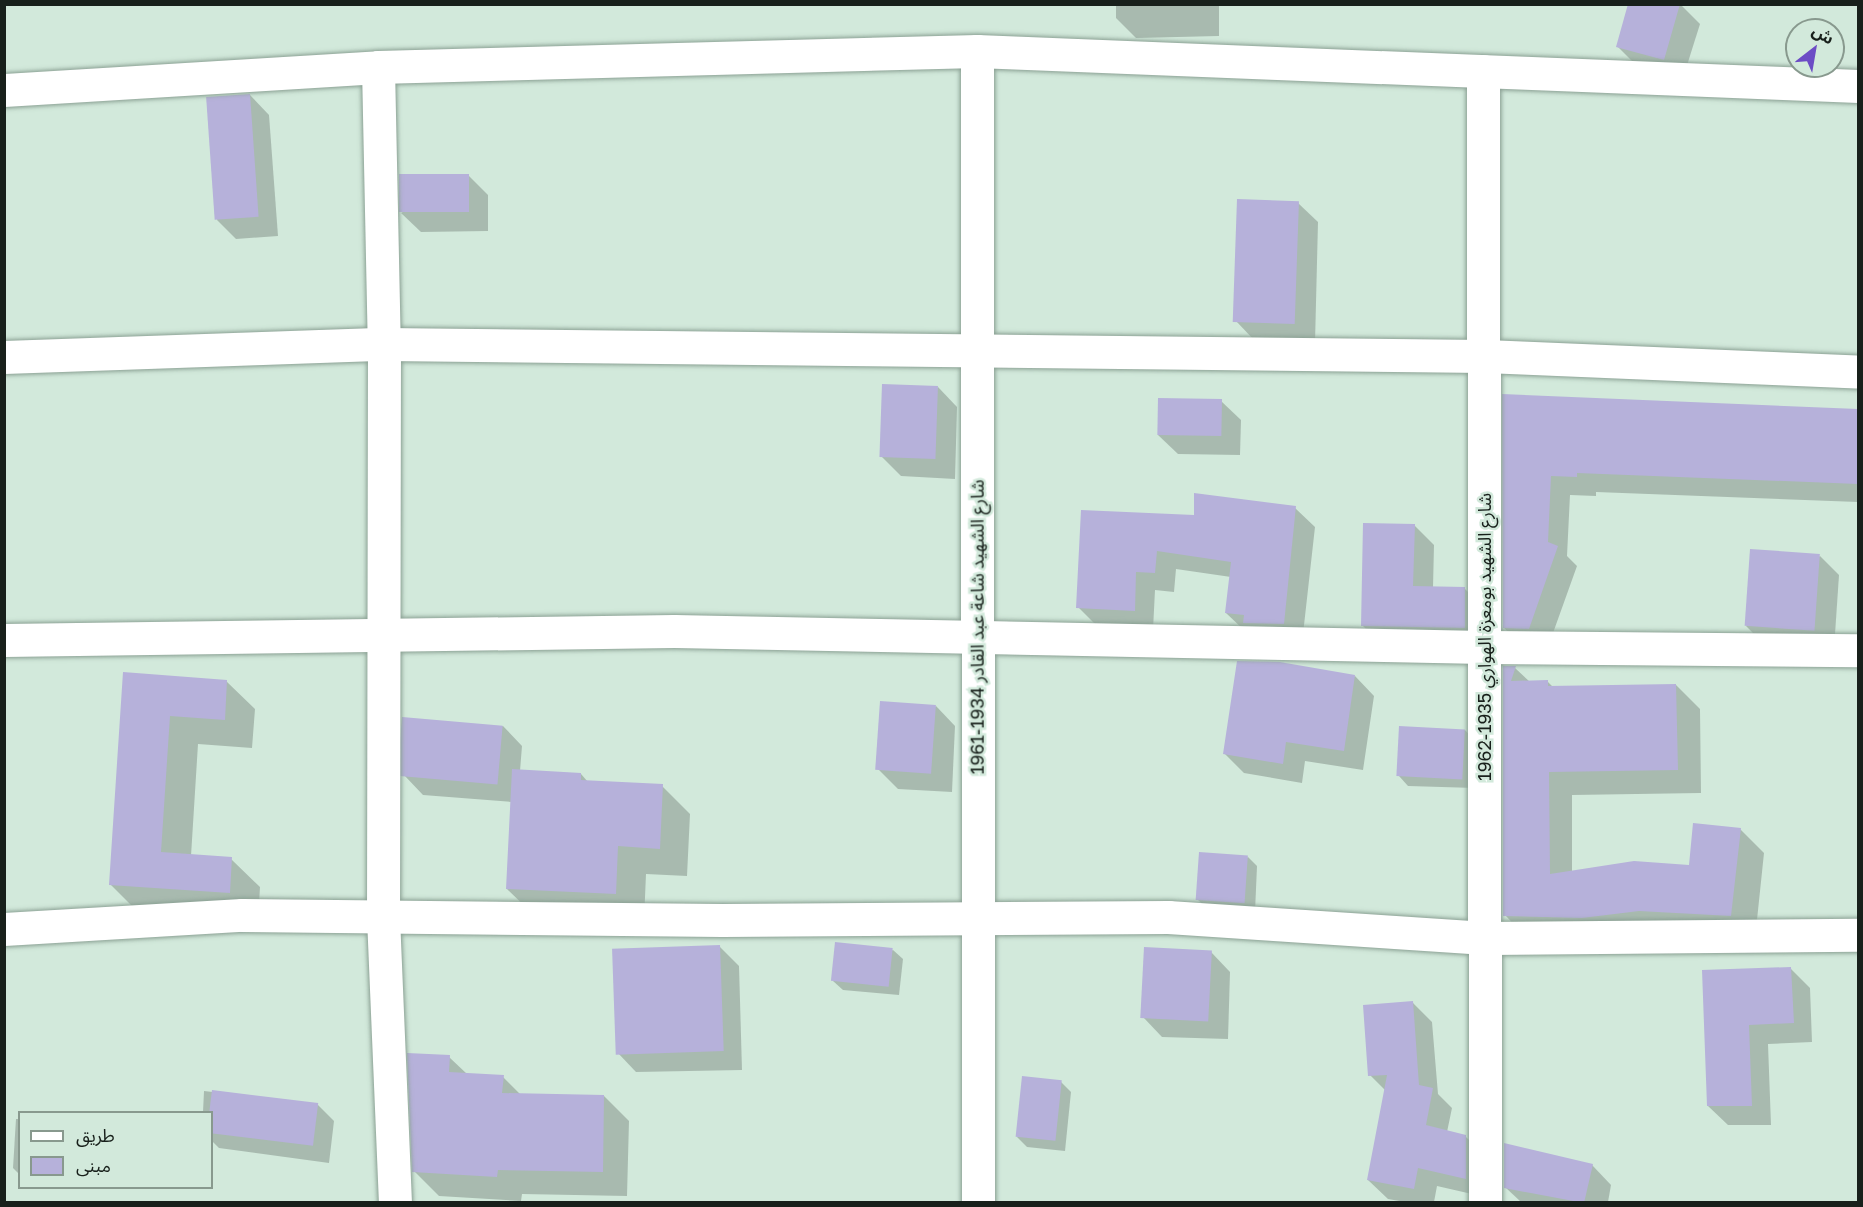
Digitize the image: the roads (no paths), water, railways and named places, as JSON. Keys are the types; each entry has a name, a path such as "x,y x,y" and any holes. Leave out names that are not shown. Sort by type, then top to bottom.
{"street":[{"path":"4,90 378,67 977,51 1858,86"},
{"name":"شارع الشهيد شاعة عبد القادر 1934-1961","path":"977,51 978,1203"},
{"path":"378,67 384,344 383,917 394,1203"},
{"name":"شارع الشهيد بومعزة الهواري 1935-1962","path":"1483,71 1485,1203"},
{"path":"4,357 384,344 1484,356 1858,372"},
{"path":"4,640 674,631 1484,647 1858,650"},
{"path":"4,929 242,915 1168,917 1485,938 1858,935"}]}
